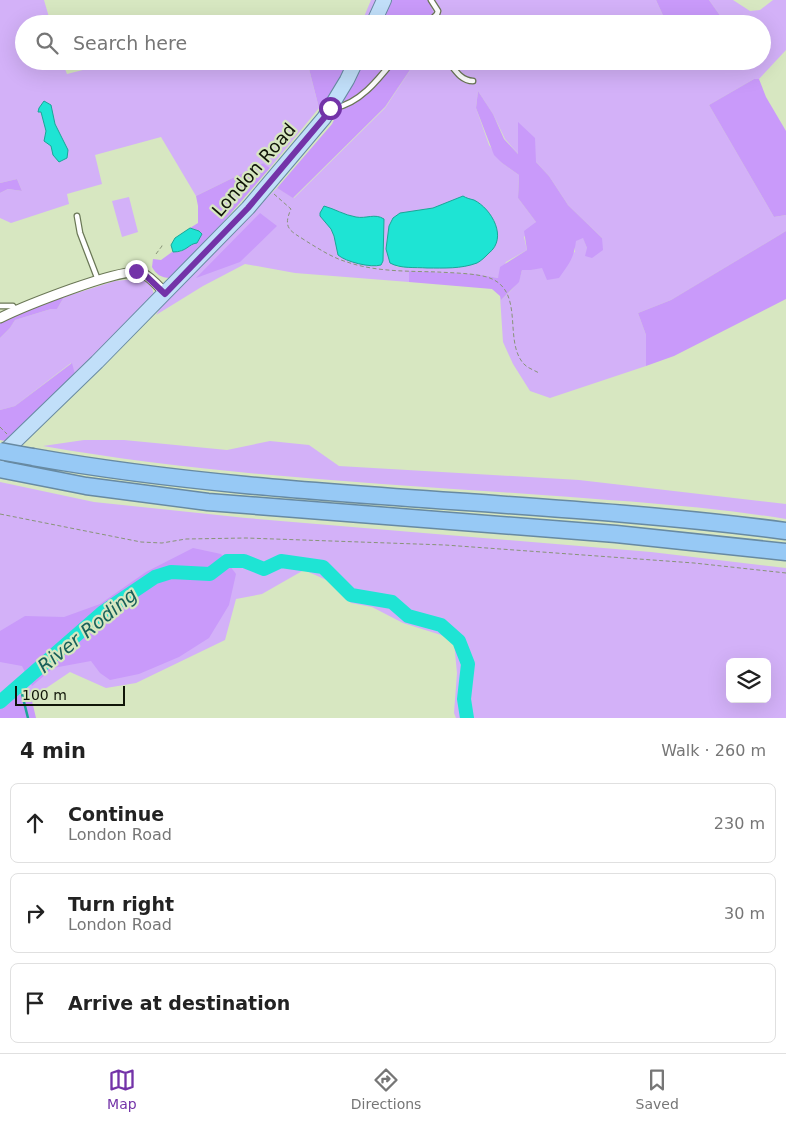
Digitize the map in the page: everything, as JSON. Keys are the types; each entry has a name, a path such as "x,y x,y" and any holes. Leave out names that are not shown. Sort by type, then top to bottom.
{"highway":[{"path":"0,450 140,475 210,483 618,513 786,531"},
{"path":"0,469 94,488 208,502 606,533 786,552"}],"main road":[{"path":"377,15 384,0"},
{"name":"London Road","path":"0,456 165,294 248,208 324,118 352,70"}],"street":[{"path":"0,318 16,310 99,281 136,271 143,273 165,294"}],"lane":[{"path":"432,0 438,11 436,15"},
{"path":"330,108 344,106 352,102 381,77 386,70"},
{"path":"455,70 462,78 473,81"},
{"path":"76,216 80,233 99,281"},
{"path":"0,306 14,306 16,310"}],"path":[{"path":"266,187 291,210 287,224 291,231 346,262 379,269 476,274 499,282 505,291 513,317 518,354 523,364 540,373"},
{"path":"156,254 162,243"},
{"path":"0,514 141,542 162,543 186,539 246,538 445,545 694,563 786,573"}],"shaded area":[{"path":"0,0 44,0 48,15 15,15 15,70 65,70 67,74 83,70 309,70 319,108 270,168 263,163 196,196 161,137 95,155 102,184 67,194 69,204 11,223 0,218 0,193 8,189 22,191 17,179 0,183"},
{"path":"371,0 381,0 374,15 365,15"},
{"path":"391,0 428,0 435,15 383,15"},
{"path":"428,0 656,0 663,15 435,15"},
{"path":"656,0 709,0 720,15 663,15"},
{"path":"709,0 733,0 750,11 760,10 773,0 786,0 786,50 771,66 771,15 720,15"},
{"path":"309,70 345,70 342,80 319,108"},
{"path":"357,70 410,70 385,107 293,198 277,188 332,124"},
{"path":"410,70 767,70 759,79 754,79 709,105 774,217 786,215 786,231 671,300 638,313 646,335 646,366 550,398 530,391 513,364 503,342 500,296 501,300 514,286 522,270 543,267 575,252 575,241 583,237 587,248 602,238 568,205 549,176 536,162 519,155 505,139 493,114 478,91 476,108 489,145 502,163 519,175 518,198 536,222 524,237 527,250 506,262 498,278 476,274 409,271 409,282 295,273 245,264 203,286 156,315 163,304 277,188 294,198 385,108","holes":["463,197 481,206 495,222 447,268 397,267 386,249 389,226 417,210 433,208","330,208 354,217 373,217 384,222 384,250 381,265 371,266 362,264 336,242 331,229"]},
{"path":"754,79 759,79 766,97 786,131 786,215 774,217 709,105"},
{"path":"478,91 493,114 504,139 518,154 518,122 535,138 536,162 549,176 568,205 602,238 603,250 592,258 585,256 587,248 583,238 576,241 570,261 559,278 547,280 542,268 522,270 519,282 501,300 500,296 492,289 409,282 409,271 476,274 498,278 500,267 527,250 524,231 536,222 518,198 519,175 494,155 476,108"},
{"path":"263,163 270,168 206,242 170,278 157,274 152,267 153,259 161,260 172,252 180,252 193,243 197,243 202,234 190,228 198,223 196,196"},
{"path":"17,179 22,191 8,189 0,193 0,183"},
{"path":"129,197 138,232 122,237 112,201"},
{"path":"260,213 277,226 240,262 196,278"},
{"path":"786,231 786,299 674,356 646,366 646,335 638,313 671,300"},
{"path":"144,279 149,284 154,294 153,301 75,374 71,363 15,406 0,410 0,338 15,320 51,309 57,309 64,297 115,281"},
{"path":"64,297 57,309 51,309 15,320 0,338 0,322"},
{"path":"72,363 75,374 5,441 0,440 0,410 15,406"},
{"path":"84,440 124,440 227,450 270,441 309,445 339,466 579,480 786,504 786,519 664,504 230,471 105,456 43,446"},
{"path":"0,482 94,502 246,518 651,552 786,568 786,718 456,718 454,713 457,673 454,642 441,635 403,623 372,607 351,603 331,582 304,570 262,594 236,599 225,640 136,683 106,688 70,672 33,697 17,693 0,708"},
{"path":"193,548 221,554 236,574 229,605 209,638 179,657 139,674 110,680 100,673 91,661 53,668 32,686 22,666 0,662 0,631 25,616 64,617 100,604 146,572"},
{"path":"17,693 32,701 36,718 0,718 0,708"}],"water":[{"path":"44,101 51,105 55,124 68,150 67,158 59,162 53,155 51,146 44,141 46,131 41,112 38,112"},
{"path":"463,196 481,204 492,217 497,232 495,247 477,263 452,268 408,267 390,263 386,249 389,226 393,218 400,213 433,208"},
{"path":"324,206 352,216 377,216 384,219 383,261 381,265 359,264 338,255 331,229 320,216"},
{"path":"190,228 202,234 197,243 181,251 173,252 171,245 175,238"}],"waterway":[{"name":"River Roding","path":"0,702 103,612 155,577 171,572 210,574 227,561 244,561 264,569 281,561 323,567 351,595 392,602 408,616 441,625 459,641 468,664 464,699 467,718"},
{"path":"20,686 28,718"}],"route":[{"path":"136,271 143,273 165,294 248,208 324,118 330,108"}]}
